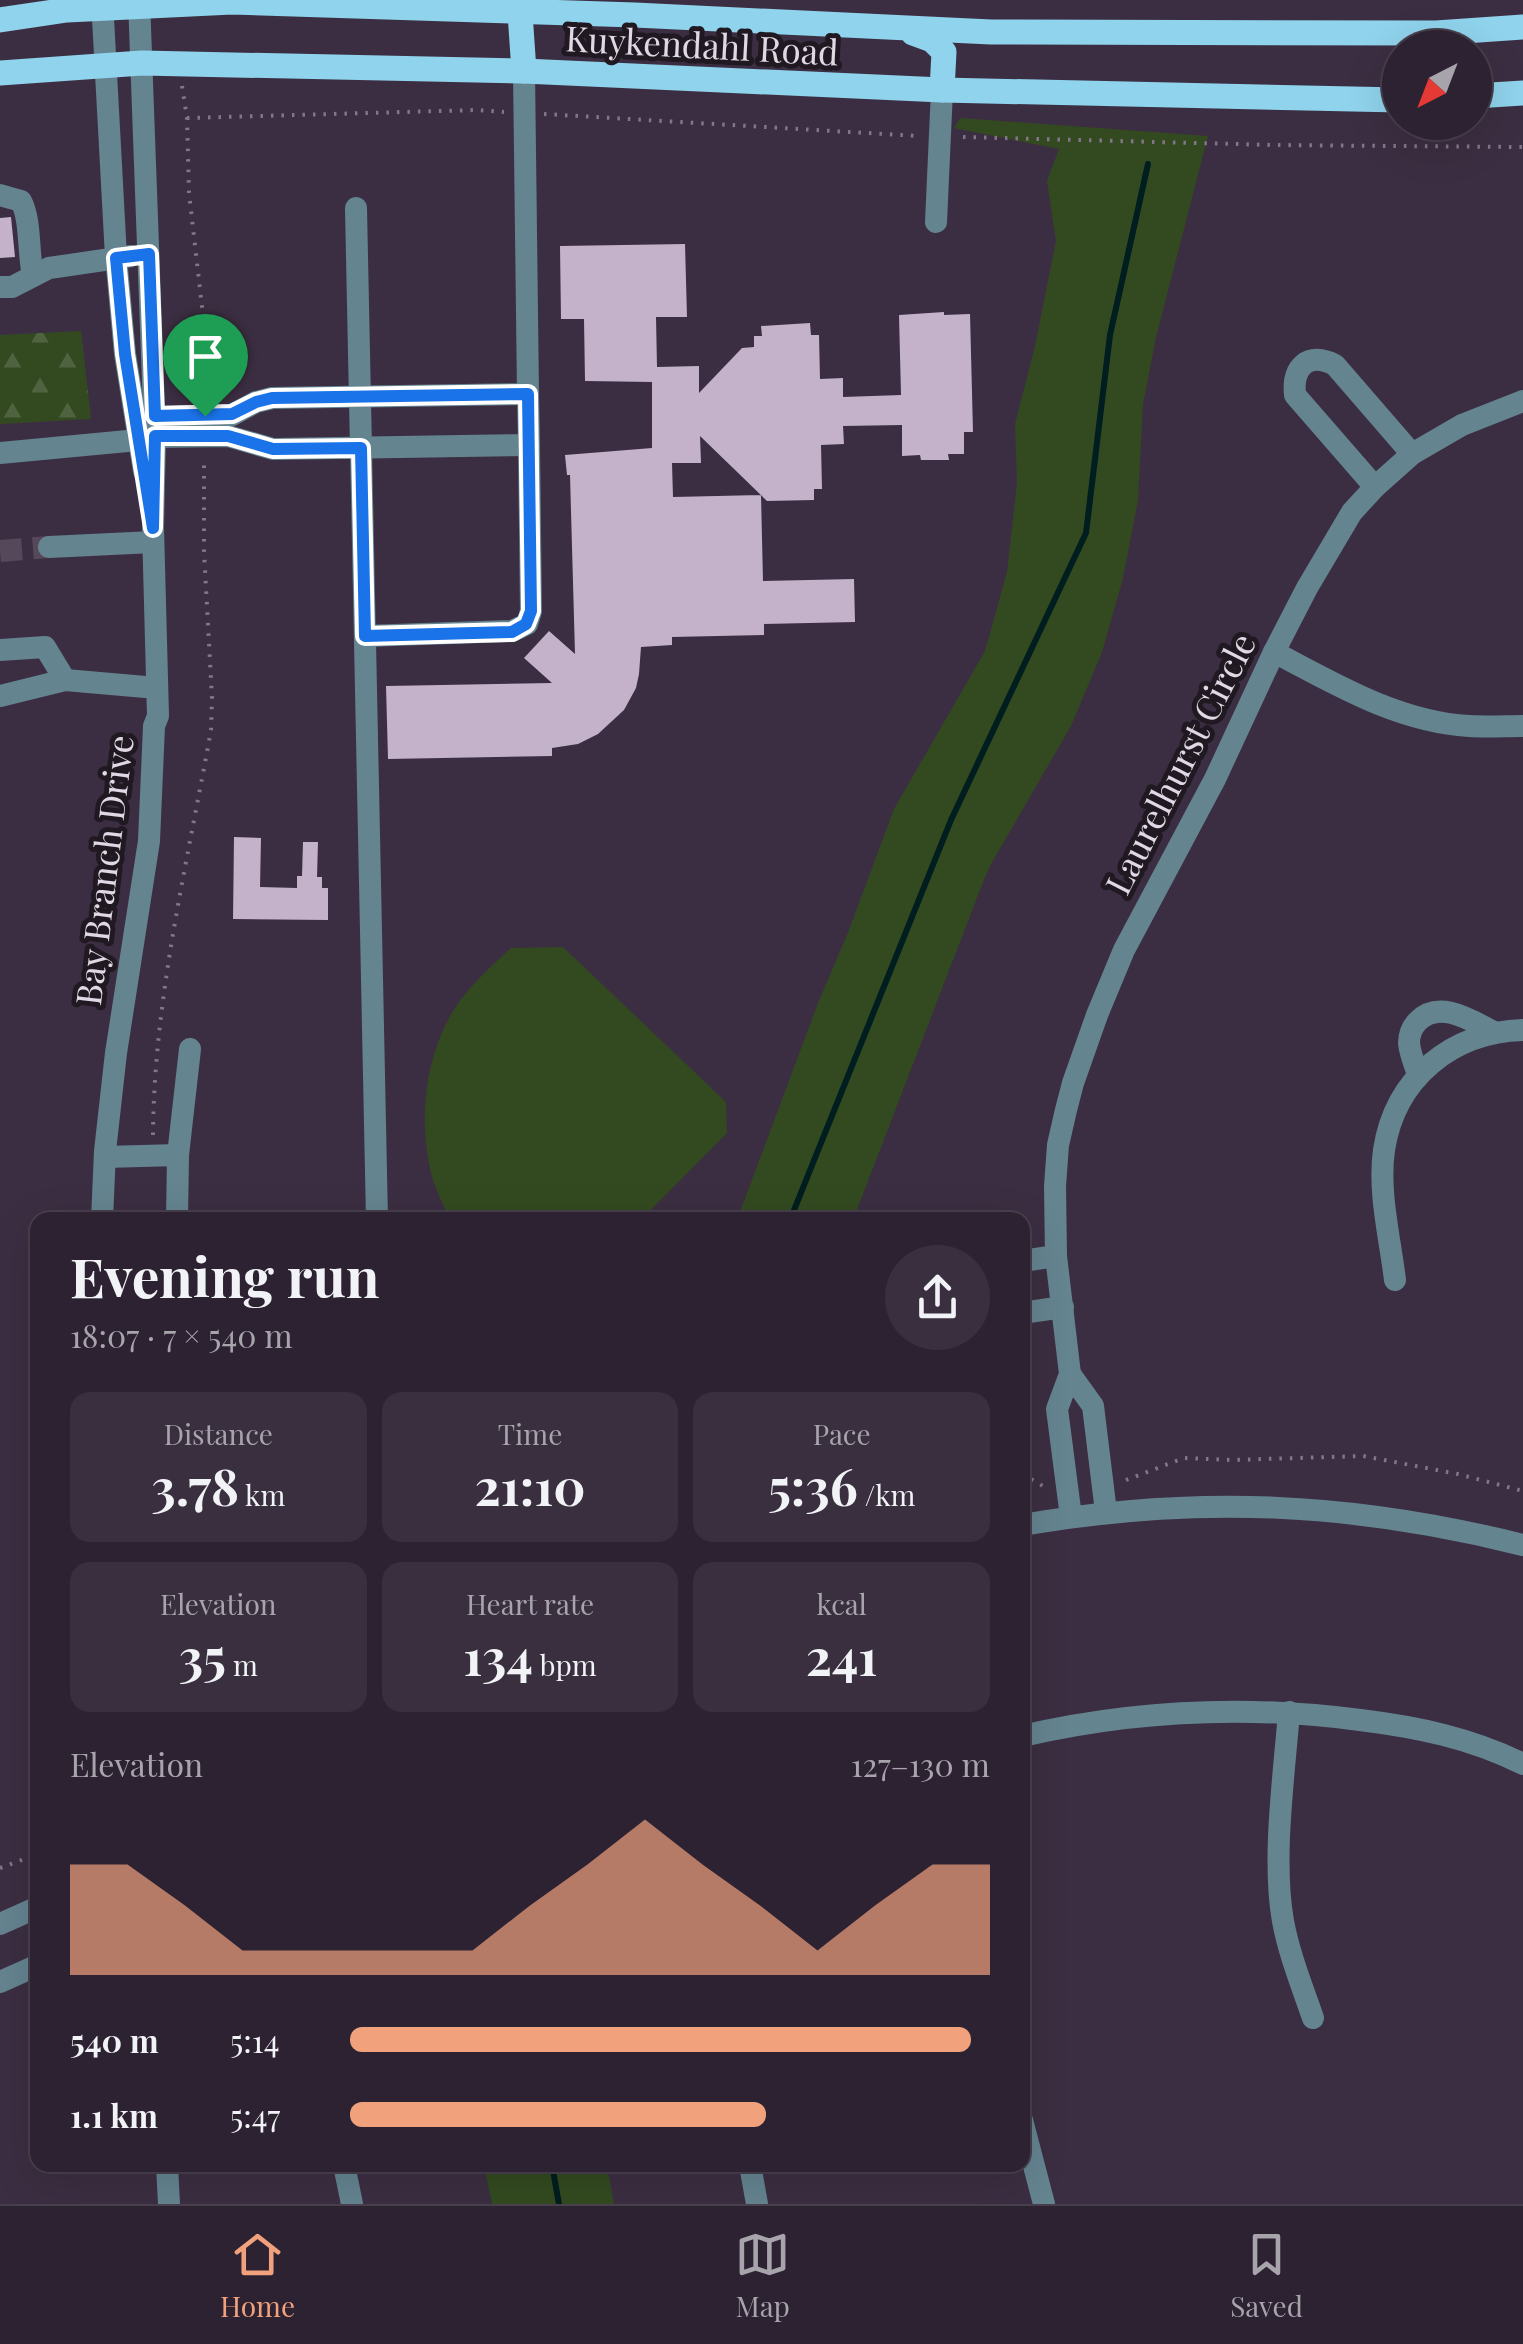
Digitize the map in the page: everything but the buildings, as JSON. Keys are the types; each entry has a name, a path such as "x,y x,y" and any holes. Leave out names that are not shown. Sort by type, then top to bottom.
{"main road":[{"name":"Kuykendahl Road","path":"0,20 102,4 232,2 991,32 1436,32 1523,26"},
{"path":"520,13 524,70"},
{"path":"901,29 932,40 944,52 942,90"},
{"name":"Kuykendahl Road","path":"0,73 142,64 524,70 942,90 1382,100"},
{"path":"1492,95 1523,93"}],"street":[{"name":"Bay Branch Drive","path":"102,4 125,354 150,431"},
{"name":"Bay Branch Drive","path":"102,1212 116,1053 149,841 154,726 158,716 149,254 139,4"},
{"path":"365,636 512,632 526,624 531,611 524,70"},
{"path":"936,222 942,90"},
{"path":"0,195 21,201 26,210 32,276"},
{"path":"356,208 377,1212"},
{"path":"0,287 12,287 50,268 149,254"},
{"path":"1375,487 1294,395 1293,380 1298,370 1310,360 1323,358 1335,365 1412,454"},
{"path":"0,453 204,426 272,398 528,394"},
{"name":"Laurelhurst Circle","path":"1072,1517 1057,1408 1070,1374 1056,1256 1058,1146 1079,1066 1124,950 1215,779 1274,652 1352,512 1412,454 1462,425 1523,401"},
{"path":"248,406 249,442"},
{"path":"204,426 273,449 529,444"},
{"path":"49,547 153,536"},
{"path":"0,650 45,648 65,680"},
{"path":"1274,652 1391,708 1466,726 1523,726"},
{"path":"0,696 65,680 157,688"},
{"path":"1418,1075 1410,1035 1426,1014 1458,1014 1494,1032"},
{"path":"1395,1280 1383,1181 1384,1148 1408,1088 1418,1075 1458,1045 1494,1032 1523,1030"},
{"path":"177,1212 178,1156 190,1049"},
{"path":"105,1156 178,1156"},
{"path":"1030,1260 1056,1256"},
{"path":"1030,1312 1063,1307"},
{"name":"Laurelhurst Circle","path":"1070,1374 1093,1406 1106,1512"},
{"path":"1030,1524 1106,1512 1238,1505 1315,1508 1464,1530 1523,1545"},
{"path":"1030,1734 1142,1714 1208,1710 1289,1712 1446,1734 1523,1764"},
{"path":"1289,1712 1280,1822 1282,1920 1313,2018"},
{"path":"0,1924 30,1911"},
{"path":"0,1982 30,1969"},
{"path":"1030,2151 1044,2204"},
{"path":"167,2172 169,2204"},
{"path":"345,2172 352,2204"},
{"path":"751,2172 757,2204"}],"path":[{"path":"154,1156 153,1083 164,992 211,730 212,698 204,551 204,324 179,64"},
{"path":"187,118 476,110 848,133 1523,148"},
{"path":"1103,1486 1184,1458 1363,1456 1523,1490"},
{"path":"1030,1479 1050,1490 1067,1490"},
{"path":"0,1868 30,1857"}],"green space":[{"path":"960,118 1208,136 1156,337 1143,404 1138,500 1123,578 1102,652 1071,726 983,882 856,1212 740,1212 894,809 985,651 1007,572 1017,483 1015,424 1056,241 1047,181 1059,149 954,128"},
{"path":"81,331 91,419 0,424 0,335"},
{"path":"563,947 726,1102 727,1133 649,1212 446,1212 432,1176 427,1149 425,1109 431,1068 453,1011 511,948"},
{"path":"485,2172 608,2172 614,2204 492,2204"}],"waterway":[{"path":"793,1212 951,820 1086,533 1110,335 1148,164"},
{"path":"553,2172 559,2204"}],"tunnel":[{"path":"0,551 49,547"}],"route":[{"path":"149,254 155,416 205,416 232,414 272,398 528,394 530,618 512,632 365,636 361,448 273,449 228,436 155,436 153,528 125,354 116,258 149,254"}]}
